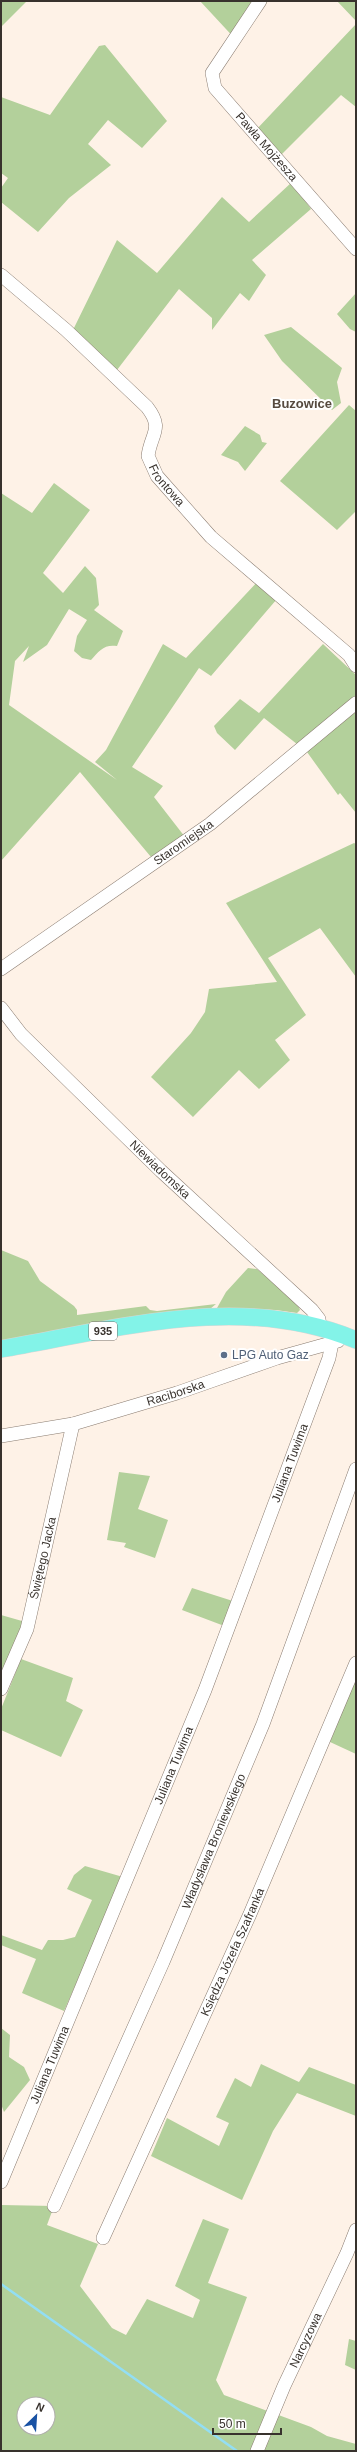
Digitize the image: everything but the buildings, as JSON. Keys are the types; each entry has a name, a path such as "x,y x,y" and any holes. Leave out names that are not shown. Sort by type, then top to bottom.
{"main road":[{"name":"935","path":"1,1350 158,1321 206,1317 260,1317 320,1328 345,1340"}],"street":[{"name":"Pawła Mojżesza","path":"260,1 212,73 215,88 356,249"},
{"name":"Frontowa","path":"1,275 66,330 147,407 156,418 157,425 148,456 157,476 211,537 349,655 356,666"},
{"name":"Staromiejska","path":"1,969 210,824 356,703"},
{"name":"Niewiadomska","path":"1,1008 21,1034 127,1138 312,1310 319,1319 320,1328"},
{"name":"Raciborska","path":"1,1436 73,1424 177,1393 277,1358 345,1340"},
{"name":"Juliana Tuwima","path":"1,2182 205,1690 324,1373 345,1340"},
{"name":"Świętego Jacka","path":"1,1688 27,1630 73,1424"},
{"name":"Władysława Broniewskiego","path":"54,2206 163,1962 263,1724 356,1469"},
{"name":"Księdza Józefa Szafranka","path":"103,2238 250,1914 356,1663"},
{"name":"Narcyzowa","path":"257,2451 284,2386 347,2254 356,2230"}],"green space":[{"path":"1,1 27,1 1,27"},
{"path":"200,1 268,1 238,42"},
{"path":"337,1 356,1 356,21"},
{"path":"356,24 356,107 341,95 279,157 255,131"},
{"path":"105,45 167,121 142,148 108,120 88,144 111,165 69,198 38,232 1,202 1,188 8,178 1,173 1,97 50,115 99,46"},
{"path":"292,182 311,209 252,260 266,275 249,301 240,293 212,330 212,318 179,289 117,370 73,330 117,240 157,273 222,197 249,222"},
{"path":"356,293 356,332 350,329 337,314"},
{"path":"291,327 342,368 337,382 341,403 332,410 282,361 264,335"},
{"path":"349,405 356,411 356,511 337,530 280,481"},
{"path":"245,426 260,435 262,442 267,443 245,471 238,462 221,455"},
{"path":"54,483 90,510 43,573 63,593 85,566 96,578 99,605 94,610 123,631 117,646 105,647 91,660 82,658 74,651 77,636 87,620 69,609 47,645 23,662 29,646 15,661 9,705 117,780 95,762 106,750 163,644 186,658 258,581 277,599 211,676 199,668 132,767 163,786 154,797 185,837 151,857 80,772 1,861 1,493 32,513"},
{"path":"323,644 356,675 356,813 340,793 338,795 307,752 264,718 235,750 217,733 214,726 240,699 259,713"},
{"path":"354,843 356,844 356,977 320,928 268,958 306,1015 275,1040 290,1060 259,1089 239,1070 193,1117 151,1077 191,1033 205,1012 209,989 277,982 226,903"},
{"path":"1,1250 28,1261 40,1281 74,1306 77,1310 77,1315 146,1306 150,1310 157,1311 216,1304 210,1309 1,1345"},
{"path":"248,1268 257,1269 297,1303 300,1310 297,1313 276,1310 217,1308 226,1292"},
{"path":"119,1472 150,1476 138,1509 168,1520 155,1558 124,1547 126,1543 107,1540"},
{"path":"192,1588 236,1602 227,1627 182,1610"},
{"path":"1,1615 29,1623 1,1689"},
{"path":"21,1659 73,1678 66,1701 83,1710 61,1757 1,1730 1,1709"},
{"path":"356,1675 356,1754 330,1742"},
{"path":"85,1866 123,1877 64,2011 22,1993 36,1959 1,1945 1,1935 42,1950 48,1940 63,1940 75,1937 92,1900 67,1889 74,1875"},
{"path":"1,2028 10,2035 9,2057 24,2067 30,2080 4,2112 1,2104"},
{"path":"261,2064 299,2082 309,2067 356,2085 356,2116 297,2093 273,2131 242,2200 151,2156 167,2118 219,2146 229,2123 216,2117 235,2078 251,2087"},
{"path":"1,2205 54,2206 47,2225 98,2244 80,2286 112,2328 126,2335 147,2299 193,2318 200,2300 175,2286 203,2219 229,2229 208,2283 247,2297 216,2380 224,2395 311,2427 327,2436 356,2444 356,2451 1,2451"},
{"path":"349,2339 356,2341 356,2370 345,2365"}],"waterway":[{"path":"1,2284 237,2451"}],"place":[{"name":"LPG Auto Gaz","path":"224,1355"}],"district":[{"name":"Buzowice","path":"302,403"}]}
